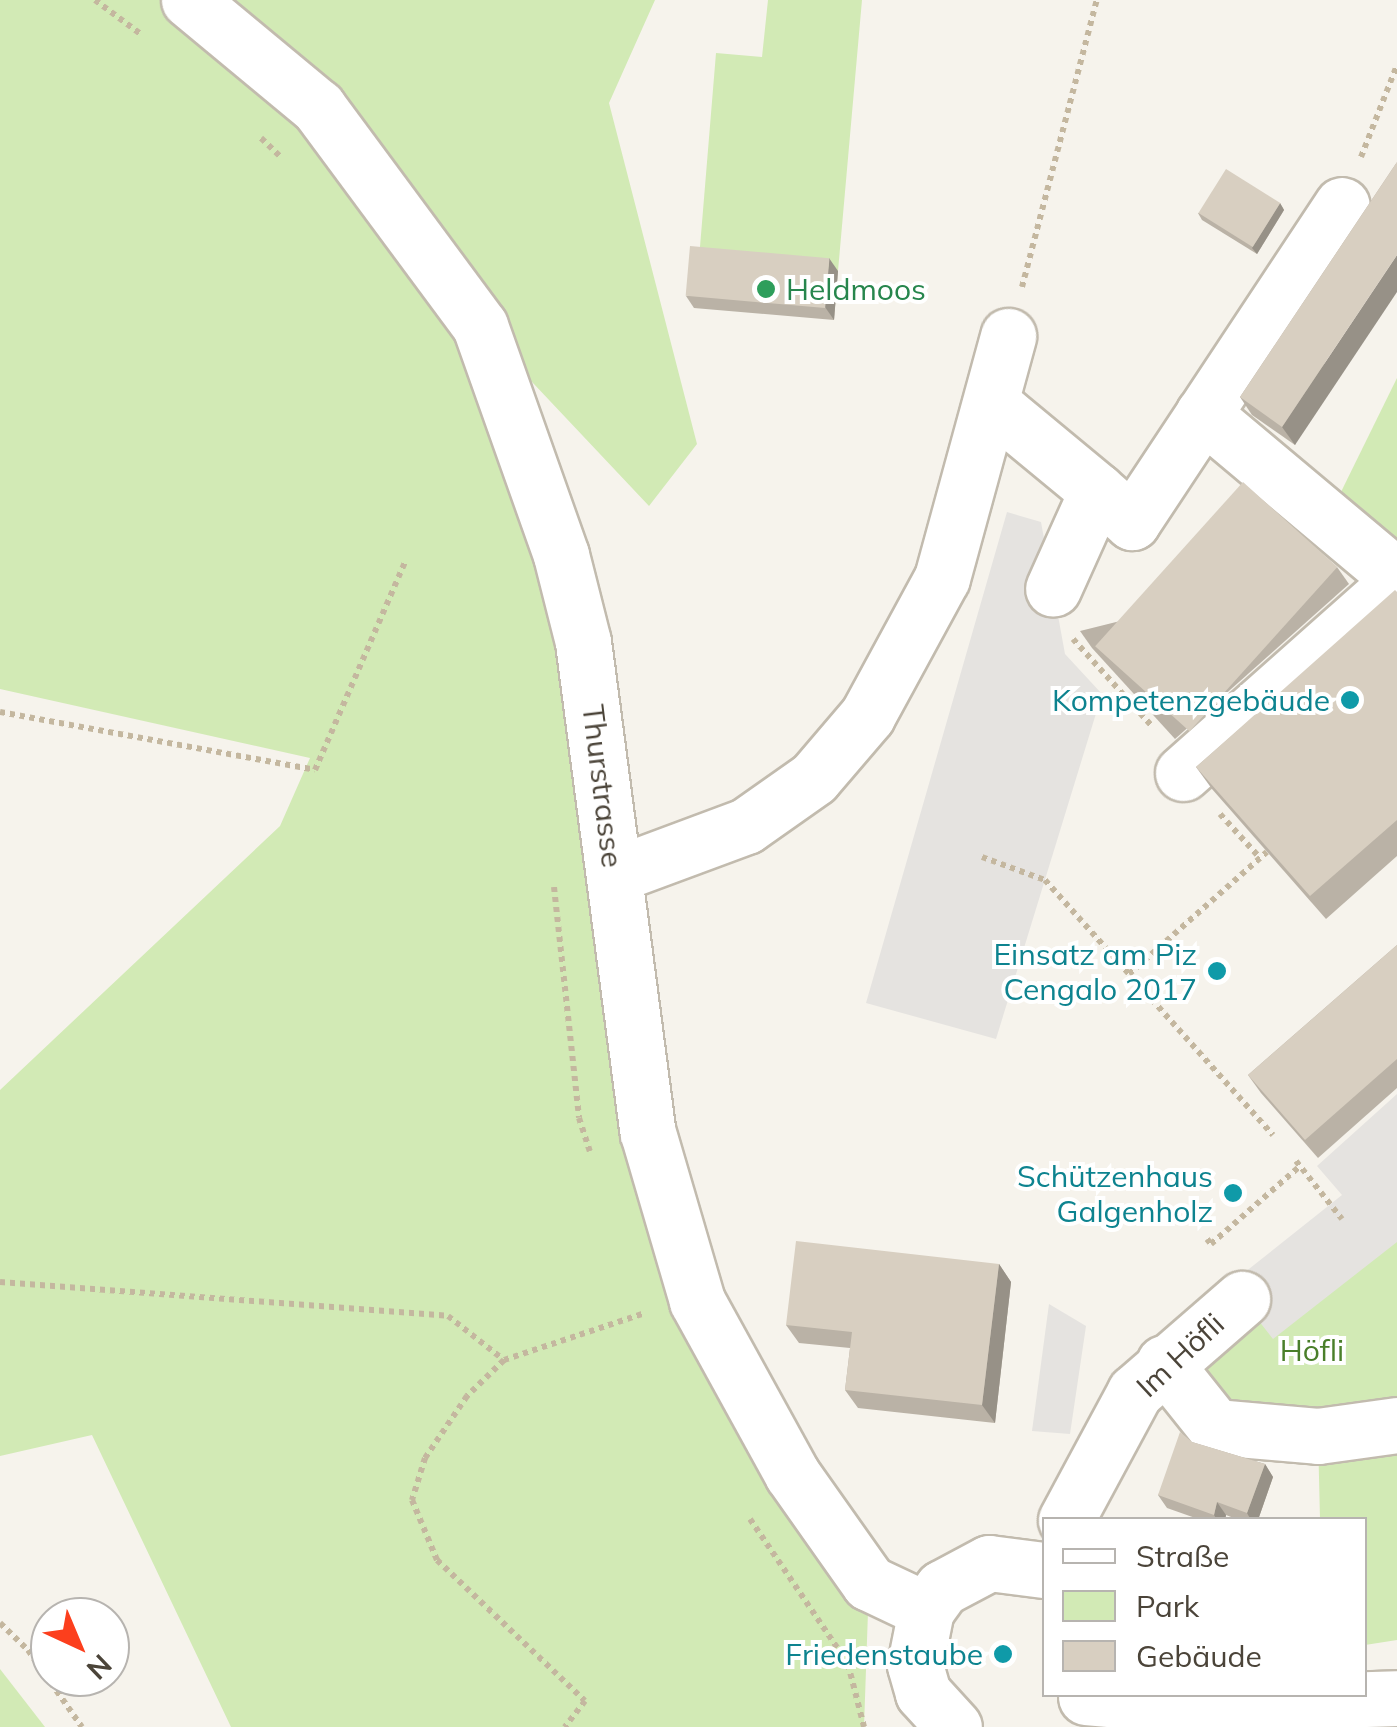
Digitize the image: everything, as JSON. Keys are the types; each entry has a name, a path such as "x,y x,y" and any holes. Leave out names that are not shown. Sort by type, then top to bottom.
{"street":[{"name":"Thurstrasse","path":"188,0 318,107 480,326 562,555 579,624 648,1133 697,1301 792,1474 869,1583 926,1610"},
{"path":"990,411 1004,414 1132,522 1342,205"},
{"path":"614,875 746,826 814,778 867,716 942,578 1008,336"},
{"path":"1182,773 1397,580 1204,414"},
{"path":"1053,588 1096,492"},
{"name":"Im Höfli","path":"1068,1517 1134,1392 1242,1299"},
{"path":"1164,1363 1215,1427 1318,1436 1397,1425"},
{"path":"954,1727 923,1693 915,1665 926,1610 952,1580 989,1562 1042,1568"},
{"path":"1077,1706 1397,1698"}],"path":[{"path":"95,0 158,48"},
{"path":"1008,336 1098,0"},
{"path":"1342,205 1397,65"},
{"path":"256,134 296,174"},
{"path":"0,712 315,770 406,560"},
{"path":"1129,974 1267,852"},
{"path":"982,857 1045,880 1273,1135"},
{"path":"552,870 580,1118 592,1155"},
{"path":"1207,1239 1211,1244 1298,1163 1342,1220"},
{"path":"0,1282 448,1316 504,1360"},
{"path":"638,1298 652,1331"},
{"path":"565,1727 585,1701 437,1560 412,1500 425,1458 467,1396 504,1360 644,1314 697,1301"},
{"path":"748,1515 848,1664 864,1727"},
{"path":"0,1624 28,1650 82,1727"}],"green space":[{"path":"0,0 655,0 609,103 697,444 649,506 482,329 561,555 697,1301 869,1583 864,1727 231,1727 92,1435 0,1456 0,1090 280,826 310,758 0,689"},
{"path":"768,0 862,0 838,271 699,259 716,53 762,57"},
{"path":"1397,378 1397,549 1338,498"},
{"name":"Höfli","path":"1397,1175 1397,1640 1367,1645 1367,1517 1320,1517 1318,1436 1183,1394 1242,1299"},
{"path":"0,1669 45,1727 0,1727"}],"shaded area":[{"path":"1007,512 1041,522 1065,654 1102,694 996,1039 866,1003"},
{"path":"1397,1094 1397,1242 1273,1339 1230,1284 1342,1195 1317,1166"},
{"path":"1049,1304 1086,1326 1070,1434 1032,1431"}],"building":[{"path":"1397,162 1397,255 1282,427 1240,397"},
{"path":"1226,169 1280,203 1253,247 1198,213"},
{"name":"Heldmoos","path":"690,246 829,258 825,308 686,296"},
{"path":"1243,482 1337,567 1190,731 1095,646"},
{"name":"Kompetenzgebäude","path":"1395,590 1397,820 1310,896 1196,767"},
{"path":"1397,945 1397,1059 1305,1140 1248,1075"},
{"path":"796,1241 999,1264 982,1405 845,1390 852,1332 786,1325"},
{"path":"1180,1432 1192,1442 1265,1464 1247,1513 1217,1502 1214,1515 1158,1495"}],"place":[{"name":"Heldmoos","path":"766,289"},
{"name":"Kompetenzgebäude","path":"1350,700"},
{"name":"Einsatz am Piz Cengalo 2017","path":"1217,971"},
{"name":"Schützenhaus Galgenholz","path":"1233,1193"},
{"name":"Friedenstaube","path":"1003,1654"}]}
